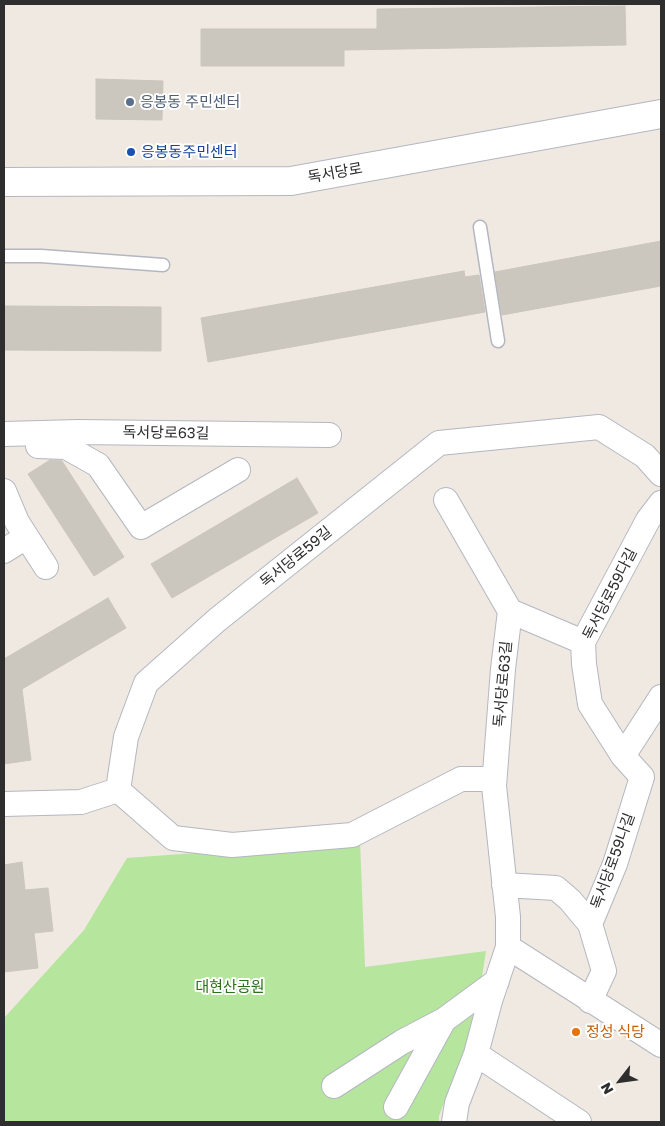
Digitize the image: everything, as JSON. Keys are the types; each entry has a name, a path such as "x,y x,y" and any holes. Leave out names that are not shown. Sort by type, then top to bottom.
{"main road":[{"name":"독서당로","path":"4,182 291,181 661,114"}],"street":[{"name":"독서당로59길","path":"118,790 126,737 146,683 217,620 439,443 599,427 645,456 661,474"},
{"name":"독서당로63길","path":"4,434 78,432 329,435"},
{"path":"4,446 66,447 98,465 141,527 238,470"},
{"path":"4,491 17,522 46,567"},
{"path":"446,500 510,612 583,642"},
{"name":"독서당로59다길","path":"652,776 623,756 590,704 583,642 648,520 661,503"},
{"path":"4,551 26,537"},
{"name":"독서당로63길","path":"454,1122 457,1103 476,1054 508,947 494,779 503,669 510,612"},
{"path":"623,756 661,697"},
{"name":"독서당로59나길","path":"590,1001 604,971 590,924 652,776"},
{"path":"4,804 81,802 118,790 173,838 232,845 352,834 461,779 494,779"},
{"path":"504,885 556,888 570,900 590,924"},
{"path":"508,947 661,1045"},
{"path":"334,1086 402,1042 444,1020 497,981"},
{"path":"396,1107 444,1020"},
{"path":"476,1054 579,1122"}],"lane":[{"path":"480,227 498,341"},
{"path":"4,256 41,256 163,265"}],"green space":[{"name":"대현산공원","path":"360,841 365,967 486,951 475,1021 439,1116 439,1122 4,1122 4,1018 84,930 127,858"}],"building":[{"path":"625,6 626,45 344,50 344,66 201,66 201,29 377,29 377,9"},
{"path":"96,79 163,81 162,120 96,119"},
{"path":"661,241 661,286 502,315 495,272"},
{"path":"464,271 465,277 479,275 485,312 208,362 201,318"},
{"path":"4,306 161,307 161,351 4,350"},
{"path":"50,460 62,461 124,557 94,576 28,474"},
{"path":"297,478 318,513 172,598 151,564"},
{"path":"108,598 126,628 22,689 31,760 4,764 4,659"},
{"path":"22,862 25,890 48,888 53,931 34,933 38,968 4,972 4,865"}],"place":[{"name":"응봉동 주민센터","path":"130,102"},
{"name":"응봉동주민센터","path":"131,152"},
{"name":"정성 식당","path":"576,1032"}]}
